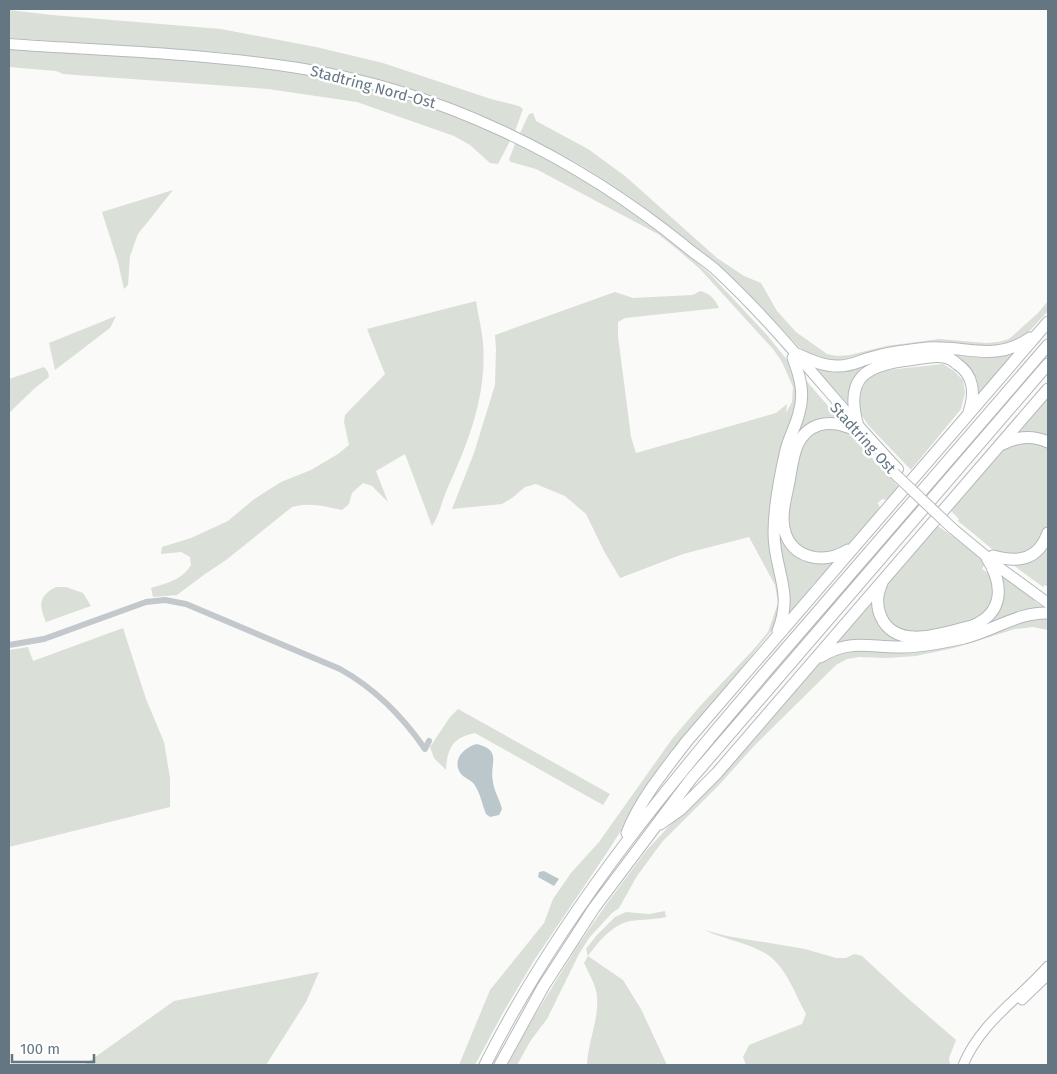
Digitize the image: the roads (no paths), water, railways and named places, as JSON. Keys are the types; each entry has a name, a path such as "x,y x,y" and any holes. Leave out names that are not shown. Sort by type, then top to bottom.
{"highway":[{"name":"Stadtring Nord-Ost","path":"9,44 233,59 298,68 397,91 480,121 566,164 638,210 696,255 795,356"},
{"path":"621,849 636,812 652,787 687,741 1048,322"},
{"path":"795,356 837,366 854,364 886,354 926,348 950,347 990,353 1002,352 1024,343 1040,332"},
{"path":"485,1065 523,994 576,910 645,817 748,693 1048,345"},
{"path":"773,640 781,624 785,604 783,582 775,548 774,514 786,448 800,413 802,401 800,375 795,356"},
{"name":"Stadtring Ost","path":"795,356 896,471 954,526 1048,603"},
{"path":"854,547 838,556 814,558 794,547 786,536 783,513 793,457 802,435 811,428 826,423 857,428 853,402 854,392 858,383 864,374 872,368 890,362 944,357 953,360 968,374 972,383 972,404 967,416"},
{"path":"500,1065 543,988 594,908 691,779 1048,364"},
{"path":"651,831 680,810 717,773 1048,389"},
{"path":"999,446 1020,437 1040,438 1048,442"},
{"path":"884,578 880,588 878,609 884,623 893,632 914,638 972,626 980,623 995,607 998,597 998,578 990,557 1025,558 1044,545 1048,533"},
{"name":"Stadtring Ost","path":"990,557 1048,596"},
{"path":"812,662 846,646 918,646 983,632 1021,616 1038,613 1048,614"}],"main road":[{"path":"963,1065 971,1047 987,1025 1048,966"},
{"path":"968,1065 988,1034 1048,976"}],"street":[{"path":"9,645 44,639 146,602 165,600 186,604 340,669 360,681 390,707 425,749 429,741"}]}
